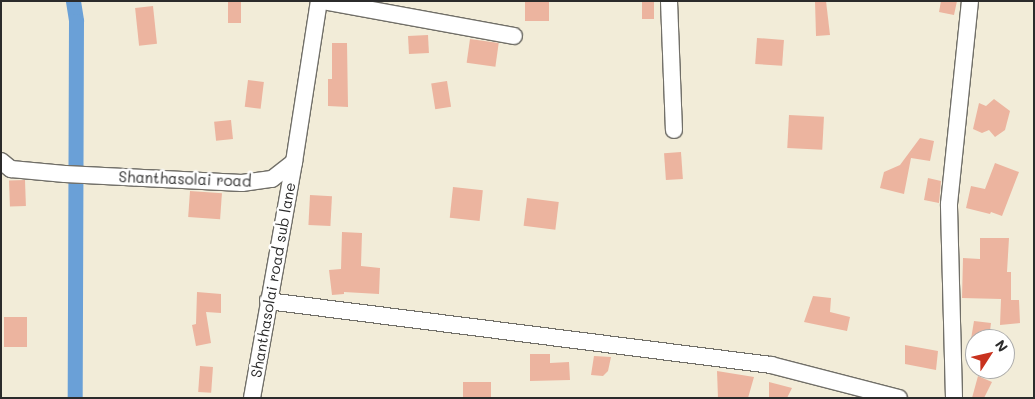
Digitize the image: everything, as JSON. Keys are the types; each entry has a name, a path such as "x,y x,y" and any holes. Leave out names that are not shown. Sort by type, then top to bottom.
{"street":[{"path":"294,162 319,1"},
{"path":"323,1 514,36"},
{"path":"669,1 674,130"},
{"path":"954,398 949,204 970,1"},
{"name":"Shanthasolai road","path":"1,161 11,169 65,174 242,183 272,179 294,162"},
{"name":"Shanthasolai road sub lane","path":"252,398 294,162"},
{"path":"268,301 771,365 899,398"}],"building":[{"path":"228,1 241,1 241,23 228,23"},
{"path":"525,1 549,1 549,21 525,21"},
{"path":"642,1 654,1 654,19 642,19"},
{"path":"815,1 826,1 830,35 816,36"},
{"path":"941,1 957,1 954,15 939,12"},
{"path":"153,6 157,44 139,46 135,8"},
{"path":"428,35 429,53 409,54 408,36"},
{"path":"757,38 784,40 782,66 755,64"},
{"path":"470,39 499,43 495,67 467,63"},
{"path":"332,43 347,43 348,107 328,106 328,79 332,79"},
{"path":"248,80 264,82 261,109 245,107"},
{"path":"447,81 451,107 435,109 431,84"},
{"path":"994,99 1010,111 1005,130 995,137 989,130 982,133 973,129 979,103 986,106"},
{"path":"789,115 824,117 822,150 787,148"},
{"path":"231,120 233,139 216,141 214,122"},
{"path":"920,138 934,141 930,161 911,158 904,194 880,188 884,172 900,165"},
{"path":"681,152 683,179 666,180 664,153"},
{"path":"995,163 1019,172 1002,216 991,212 990,214 966,208 971,186 985,189"},
{"path":"928,178 941,181 939,203 924,200"},
{"path":"25,180 26,206 10,207 9,181"},
{"path":"453,187 483,190 480,221 450,218"},
{"path":"190,191 222,193 220,219 188,217"},
{"path":"310,195 332,196 330,226 308,225"},
{"path":"527,198 559,202 555,230 524,226"},
{"path":"342,232 362,233 361,266 380,268 379,294 344,292 344,294 332,295 329,270 341,269"},
{"path":"980,238 1009,238 1007,272 1011,272 1011,300 1019,300 1020,323 1000,325 1001,299 962,298 963,258 980,259"},
{"path":"197,292 221,294 221,313 206,312 211,343 196,346 192,325 196,324"},
{"path":"813,296 831,298 830,312 850,317 847,331 804,322"},
{"path":"4,317 27,317 27,347 4,347"},
{"path":"974,321 991,323 990,329 973,329"},
{"path":"905,345 938,351 936,370 905,364"},
{"path":"530,354 550,354 550,363 569,362 570,380 530,381"},
{"path":"594,356 611,357 608,371 603,376 591,375"},
{"path":"200,366 213,367 211,393 198,392"},
{"path":"717,371 754,377 748,398 718,398"},
{"path":"977,379 985,379 992,382 984,398 972,398"},
{"path":"463,382 491,382 491,398 463,398"},
{"path":"769,382 792,388 787,398 769,398"}],"waterway":[{"path":"73,1 76,21 75,398"}]}
